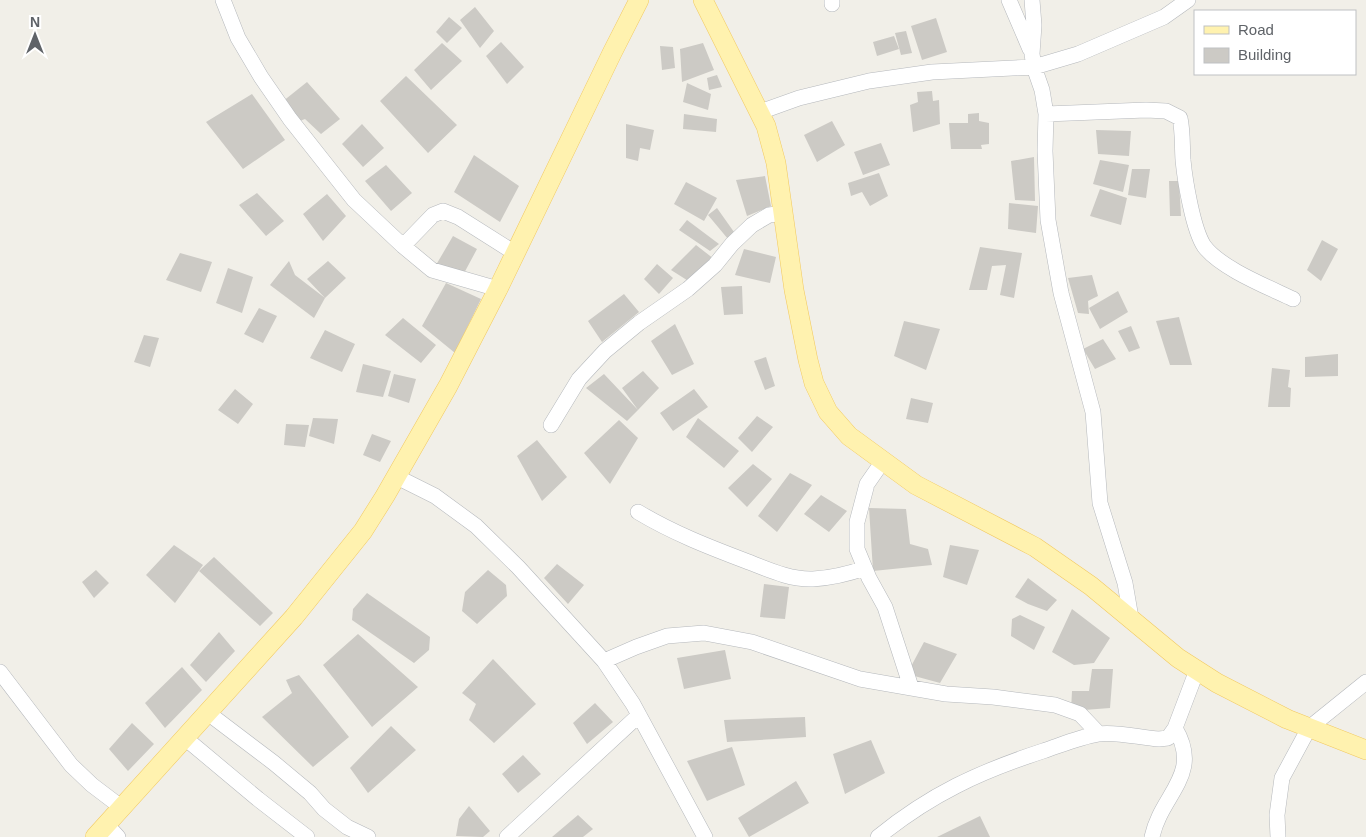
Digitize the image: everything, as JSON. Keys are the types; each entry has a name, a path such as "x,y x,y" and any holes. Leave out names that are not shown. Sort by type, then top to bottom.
{"main road":[{"path":"106,832 121,807 294,617 363,531 397,477 448,386 498,289 639,0"},
{"path":"703,0 766,126 776,163 794,290 814,383 828,412 849,436 916,485 1035,548 1091,586 1178,658 1216,683 1287,719 1366,750"}],"street":[{"path":"223,0 238,38 261,76 290,119 354,200 403,246 432,270 498,289"},
{"path":"1009,0 1033,61 1042,90 1046,114 1045,151 1048,220 1061,293 1093,412 1100,503 1125,583 1131,618"},
{"path":"1032,0 1034,25 1033,61"},
{"path":"760,112 807,96 869,81 1078,54 1164,17 1188,0"},
{"path":"1046,114 1146,110 1166,111 1180,118 1187,186 1195,224 1204,246 1223,264 1293,299"},
{"path":"403,246 433,214 443,211 458,217 515,253"},
{"path":"551,425 579,379 604,351 688,289 715,266 732,244 752,225 769,215 784,213"},
{"path":"883,461 867,484 857,522 857,549 885,607 911,686"},
{"path":"397,477 435,496 476,526 524,573 604,661 639,715 705,837"},
{"path":"638,512 686,538 795,578 812,579 846,574 865,568"},
{"path":"604,661 636,646 667,636 704,633 752,642 860,679 911,686 946,694 992,697 1055,705 1080,714 1100,734"},
{"path":"878,837 904,816 938,795 977,775 1014,761 1100,734 1159,739 1168,738 1175,728 1197,670"},
{"path":"0,672 71,765 92,785 121,807"},
{"path":"1278,837 1277,816 1282,778 1309,728 1366,682"},
{"path":"208,713 310,792 324,809 347,827 368,837"},
{"path":"507,837 639,715"},
{"path":"1152,837 1158,818 1182,778 1186,756 1182,739 1175,728"},
{"path":"185,738 307,837"}],"building":[{"path":"475,7 494,31 480,48 460,20"},
{"path":"449,17 462,28 447,43 436,32"},
{"path":"936,18 947,52 922,60 911,26"},
{"path":"906,31 912,53 901,55 895,33"},
{"path":"894,36 899,49 877,56 873,42"},
{"path":"501,42 524,67 507,84 486,56"},
{"path":"442,43 462,61 431,90 414,70"},
{"path":"703,43 714,70 682,82 680,49"},
{"path":"660,46 673,47 675,68 662,70"},
{"path":"717,75 722,87 709,90 707,78"},
{"path":"406,76 457,125 428,153 380,101"},
{"path":"307,82 340,119 321,134 305,119 297,122 282,102"},
{"path":"687,83 711,94 708,110 683,102"},
{"path":"932,91 933,101 939,100 940,124 913,132 910,105 918,102 917,92"},
{"path":"252,94 285,140 243,169 206,122"},
{"path":"979,113 979,121 989,123 989,144 981,145 982,149 951,149 949,123 968,123 968,114"},
{"path":"684,114 717,119 716,132 683,129"},
{"path":"832,121 845,145 817,162 804,135"},
{"path":"362,124 384,148 363,167 342,144"},
{"path":"626,124 654,130 650,150 640,148 638,161 626,158"},
{"path":"1096,130 1131,131 1129,156 1098,154"},
{"path":"881,143 890,165 863,175 854,152"},
{"path":"474,155 519,186 500,222 454,192"},
{"path":"1034,157 1035,201 1015,200 1011,161"},
{"path":"1100,160 1129,165 1123,192 1093,184"},
{"path":"386,165 412,193 391,211 365,181"},
{"path":"1132,169 1150,169 1146,198 1128,195"},
{"path":"879,173 888,196 870,206 862,192 851,196 848,183"},
{"path":"765,176 771,206 747,216 736,180"},
{"path":"1169,181 1179,181 1181,216 1170,216"},
{"path":"686,182 717,198 704,221 674,204"},
{"path":"1100,189 1127,198 1121,225 1090,216"},
{"path":"257,193 284,221 266,236 239,205"},
{"path":"327,194 346,216 323,241 303,214"},
{"path":"1009,203 1038,206 1036,233 1008,229"},
{"path":"717,208 734,232 728,239 708,215"},
{"path":"687,220 719,244 710,251 679,230"},
{"path":"453,236 477,249 462,277 436,265"},
{"path":"1322,240 1338,249 1321,281 1307,270"},
{"path":"696,245 714,259 690,282 671,270"},
{"path":"980,247 1022,253 1014,298 1000,295 1006,265 992,266 987,290 969,290"},
{"path":"744,249 776,257 770,283 735,275"},
{"path":"180,253 212,262 201,292 166,280"},
{"path":"289,261 295,275 325,298 314,318 270,285"},
{"path":"328,261 346,278 325,298 307,279"},
{"path":"657,264 673,278 659,294 644,279"},
{"path":"228,268 253,277 242,313 216,303"},
{"path":"1092,275 1098,296 1088,301 1089,314 1078,313 1068,278"},
{"path":"446,283 481,299 455,353 422,326"},
{"path":"742,286 743,314 724,315 721,287"},
{"path":"1118,291 1128,312 1100,329 1089,308"},
{"path":"624,294 639,312 602,342 588,321"},
{"path":"259,308 277,316 263,343 244,334"},
{"path":"1179,317 1192,365 1170,365 1156,321"},
{"path":"403,318 436,345 421,363 385,335"},
{"path":"904,321 940,329 926,370 894,356"},
{"path":"675,324 694,364 672,375 651,341"},
{"path":"1131,326 1140,348 1129,352 1118,331"},
{"path":"325,330 355,344 342,372 310,358"},
{"path":"144,335 159,338 150,367 134,362"},
{"path":"1103,339 1116,359 1095,369 1083,349"},
{"path":"1338,354 1338,376 1305,377 1305,357"},
{"path":"766,357 775,386 765,390 754,361"},
{"path":"363,364 391,371 383,397 356,392"},
{"path":"1272,368 1290,370 1288,387 1291,388 1290,407 1268,407"},
{"path":"643,371 659,388 638,410 622,388"},
{"path":"394,374 416,379 409,403 388,396"},
{"path":"604,374 638,410 627,421 586,388"},
{"path":"235,389 253,404 238,424 218,410"},
{"path":"694,389 708,407 673,431 660,413"},
{"path":"911,398 933,403 928,423 906,419"},
{"path":"757,416 773,427 752,452 738,438"},
{"path":"313,418 338,419 334,444 309,436"},
{"path":"698,418 739,451 724,468 686,437"},
{"path":"619,420 638,438 610,484 584,453"},
{"path":"286,424 309,425 305,447 284,445"},
{"path":"372,434 391,441 380,462 363,455"},
{"path":"537,440 567,477 542,501 517,456"},
{"path":"753,464 772,479 747,507 728,488"},
{"path":"790,473 812,485 777,532 758,516"},
{"path":"821,495 847,511 829,532 804,514"},
{"path":"869,508 906,509 910,544 928,549 932,565 873,571"},
{"path":"174,545 203,565 175,603 146,575"},
{"path":"950,545 979,550 967,585 943,577"},
{"path":"214,557 273,613 260,626 199,571"},
{"path":"557,564 584,585 568,604 544,578"},
{"path":"96,570 109,583 94,598 82,582"},
{"path":"488,570 506,585 507,596 477,624 462,611 465,592"},
{"path":"1028,578 1057,600 1047,611 1015,597"},
{"path":"764,584 789,587 785,619 760,617"},
{"path":"367,593 430,637 429,650 414,663 352,620 353,609"},
{"path":"1072,609 1110,638 1094,663 1074,665 1052,652"},
{"path":"1020,615 1045,627 1034,650 1011,636 1012,619"},
{"path":"219,632 235,651 206,682 190,665"},
{"path":"358,634 418,687 372,727 323,665"},
{"path":"924,642 957,654 940,683 907,674"},
{"path":"725,650 731,679 684,689 677,658"},
{"path":"493,659 536,704 494,743 469,720 476,704 462,693"},
{"path":"182,667 202,690 165,728 145,703"},
{"path":"1092,669 1113,669 1110,708 1071,711 1072,691 1089,691"},
{"path":"299,675 349,737 313,767 262,717 292,693 286,680"},
{"path":"595,703 613,722 587,744 573,723"},
{"path":"805,717 806,737 727,742 724,720"},
{"path":"132,723 154,744 128,771 109,749"},
{"path":"391,726 416,750 368,793 350,768"},
{"path":"871,740 885,773 845,794 833,754"},
{"path":"732,747 745,785 707,801 687,761"},
{"path":"523,755 541,774 518,793 502,774"},
{"path":"796,781 809,803 749,837 738,818"},
{"path":"469,806 490,831 483,837 456,836 459,819"},
{"path":"578,815 593,829 583,837 552,837"},
{"path":"980,816 990,837 937,837"}]}
